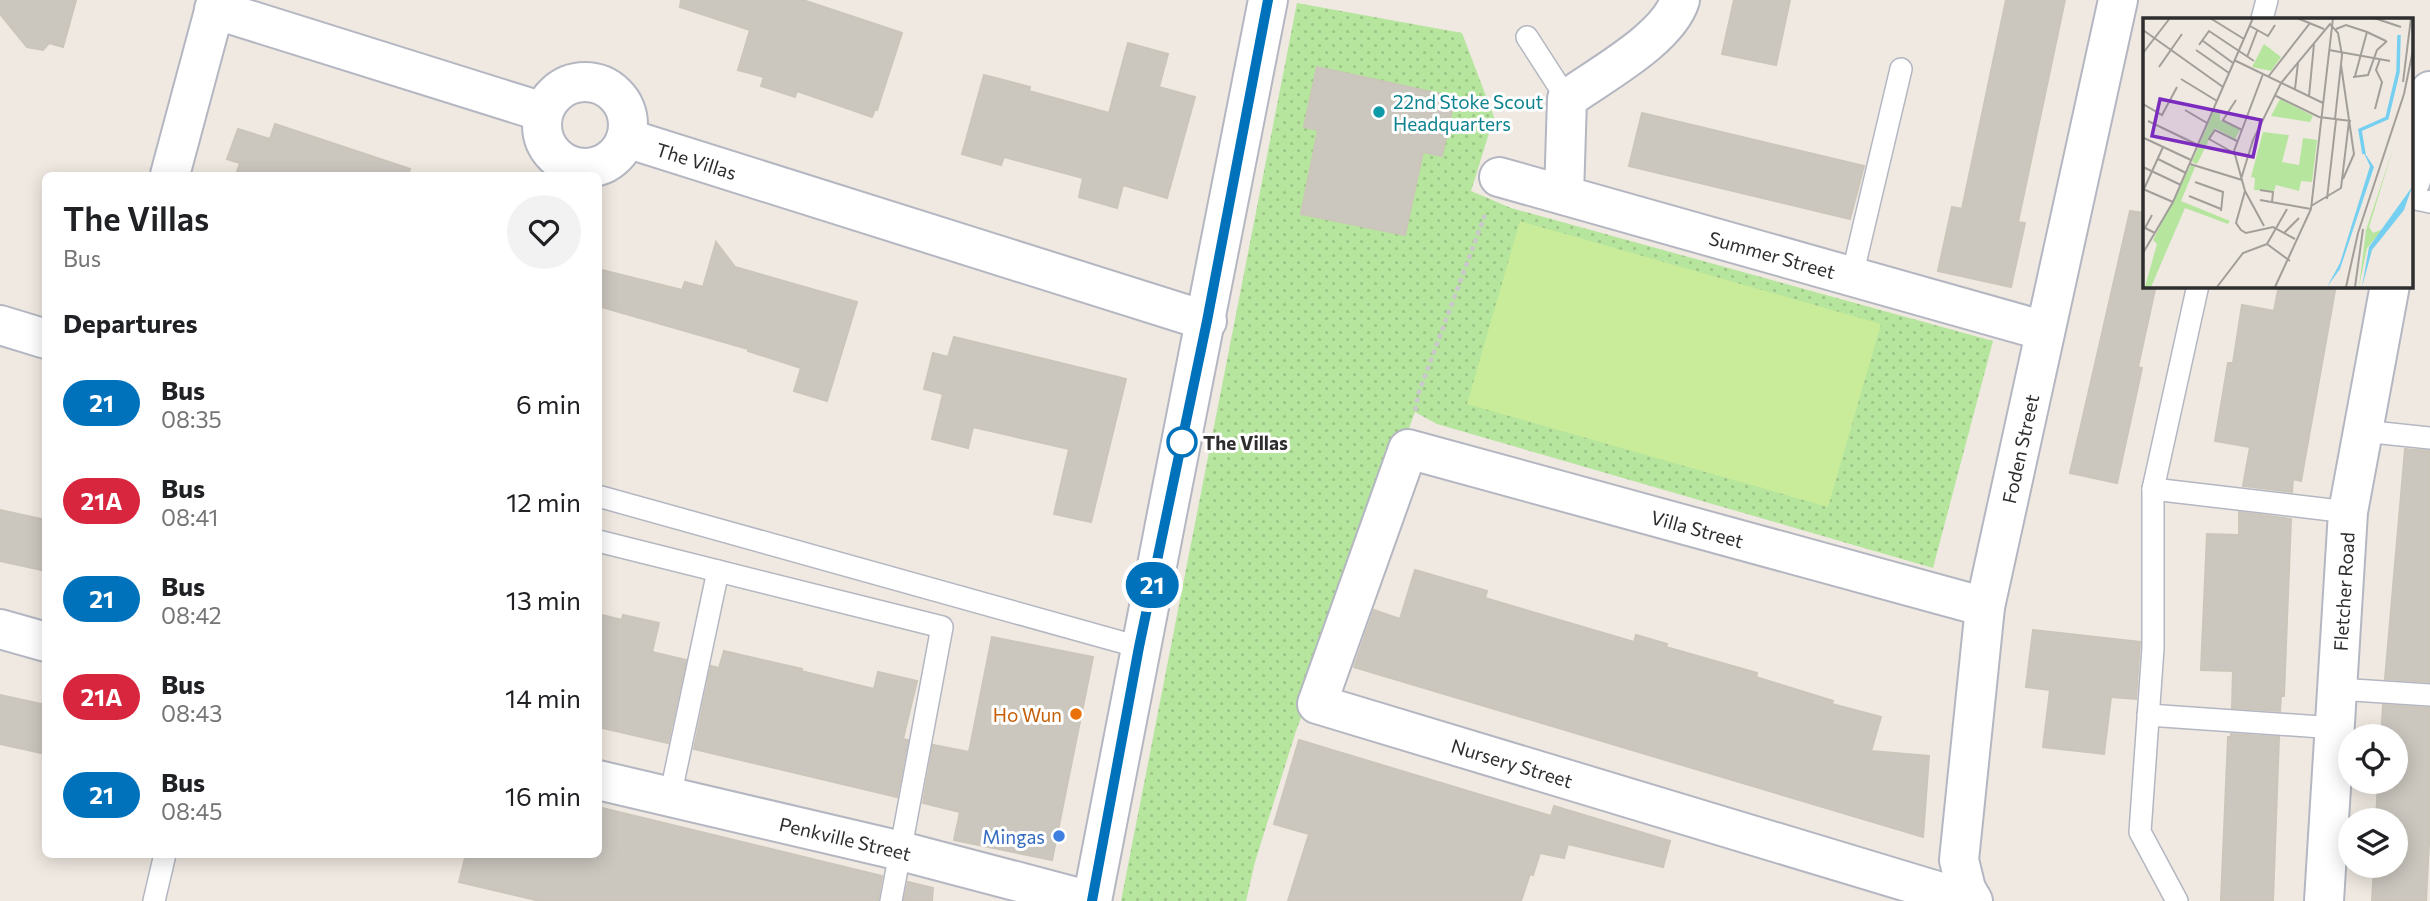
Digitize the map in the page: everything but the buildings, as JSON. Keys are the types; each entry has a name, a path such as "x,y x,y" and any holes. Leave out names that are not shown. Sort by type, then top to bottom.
{"street":[{"path":"1091,901 1268,0"},
{"path":"1564,195 1567,99 1654,38 1677,11 1680,0"},
{"name":"Foden Street","path":"1970,895 1959,860 1985,607 2118,0"},
{"path":"171,172 216,4 543,112"},
{"path":"571,83 598,83 611,89 627,111 629,125 626,138 619,152 608,162 594,168 572,166 552,154 544,141 541,127 543,112 549,99 571,83"},
{"path":"2412,169 2415,135 2430,91"},
{"name":"The Villas","path":"626,138 1207,321"},
{"name":"Summer Street","path":"1499,177 2045,331"},
{"name":"Fletcher Road","path":"2324,901 2348,512 2390,287"},
{"path":"0,325 42,338"},
{"name":"Villa Street","path":"1408,449 1985,607"},
{"name":"Nursery Street","path":"1408,449 1317,704 1944,893 1970,895"},
{"path":"0,629 42,641"},
{"name":"Penkville Street","path":"602,781 901,851 1091,901"}],"lane":[{"path":"2262,18 2267,0"},
{"path":"1527,37 1567,99"},
{"path":"1852,276 1901,69"},
{"path":"2412,198 2430,202"},
{"path":"2177,901 2140,832 2154,648 2153,489 2198,287"},
{"path":"2363,431 2430,438"},
{"path":"2153,489 2348,512"},
{"path":"602,497 1139,647"},
{"path":"602,542 942,627 891,901"},
{"path":"670,797 718,571"},
{"path":"2337,690 2430,695"},
{"path":"2148,715 2335,728"},
{"path":"154,901 164,858"}],"path":[{"path":"1408,449 1419,393 1499,177"}],"green space":[{"path":"1297,3 1462,33 1494,117 1471,191 1511,208 1993,341 1933,568 1437,424 1415,412 1296,731 1255,862 1246,901 1121,901"},
{"path":"1520,221 1881,324 1828,507 1467,404"}],"bus line":[{"name":"21","path":"1092,901 1139,647 1207,321 1268,0"}],"place":[{"name":"22nd Stoke Scout Headquarters","path":"1379,112"},
{"name":"The Villas","path":"1182,442"},
{"name":"Ho Wun","path":"1076,714"},
{"name":"Mingas","path":"1059,836"}]}
